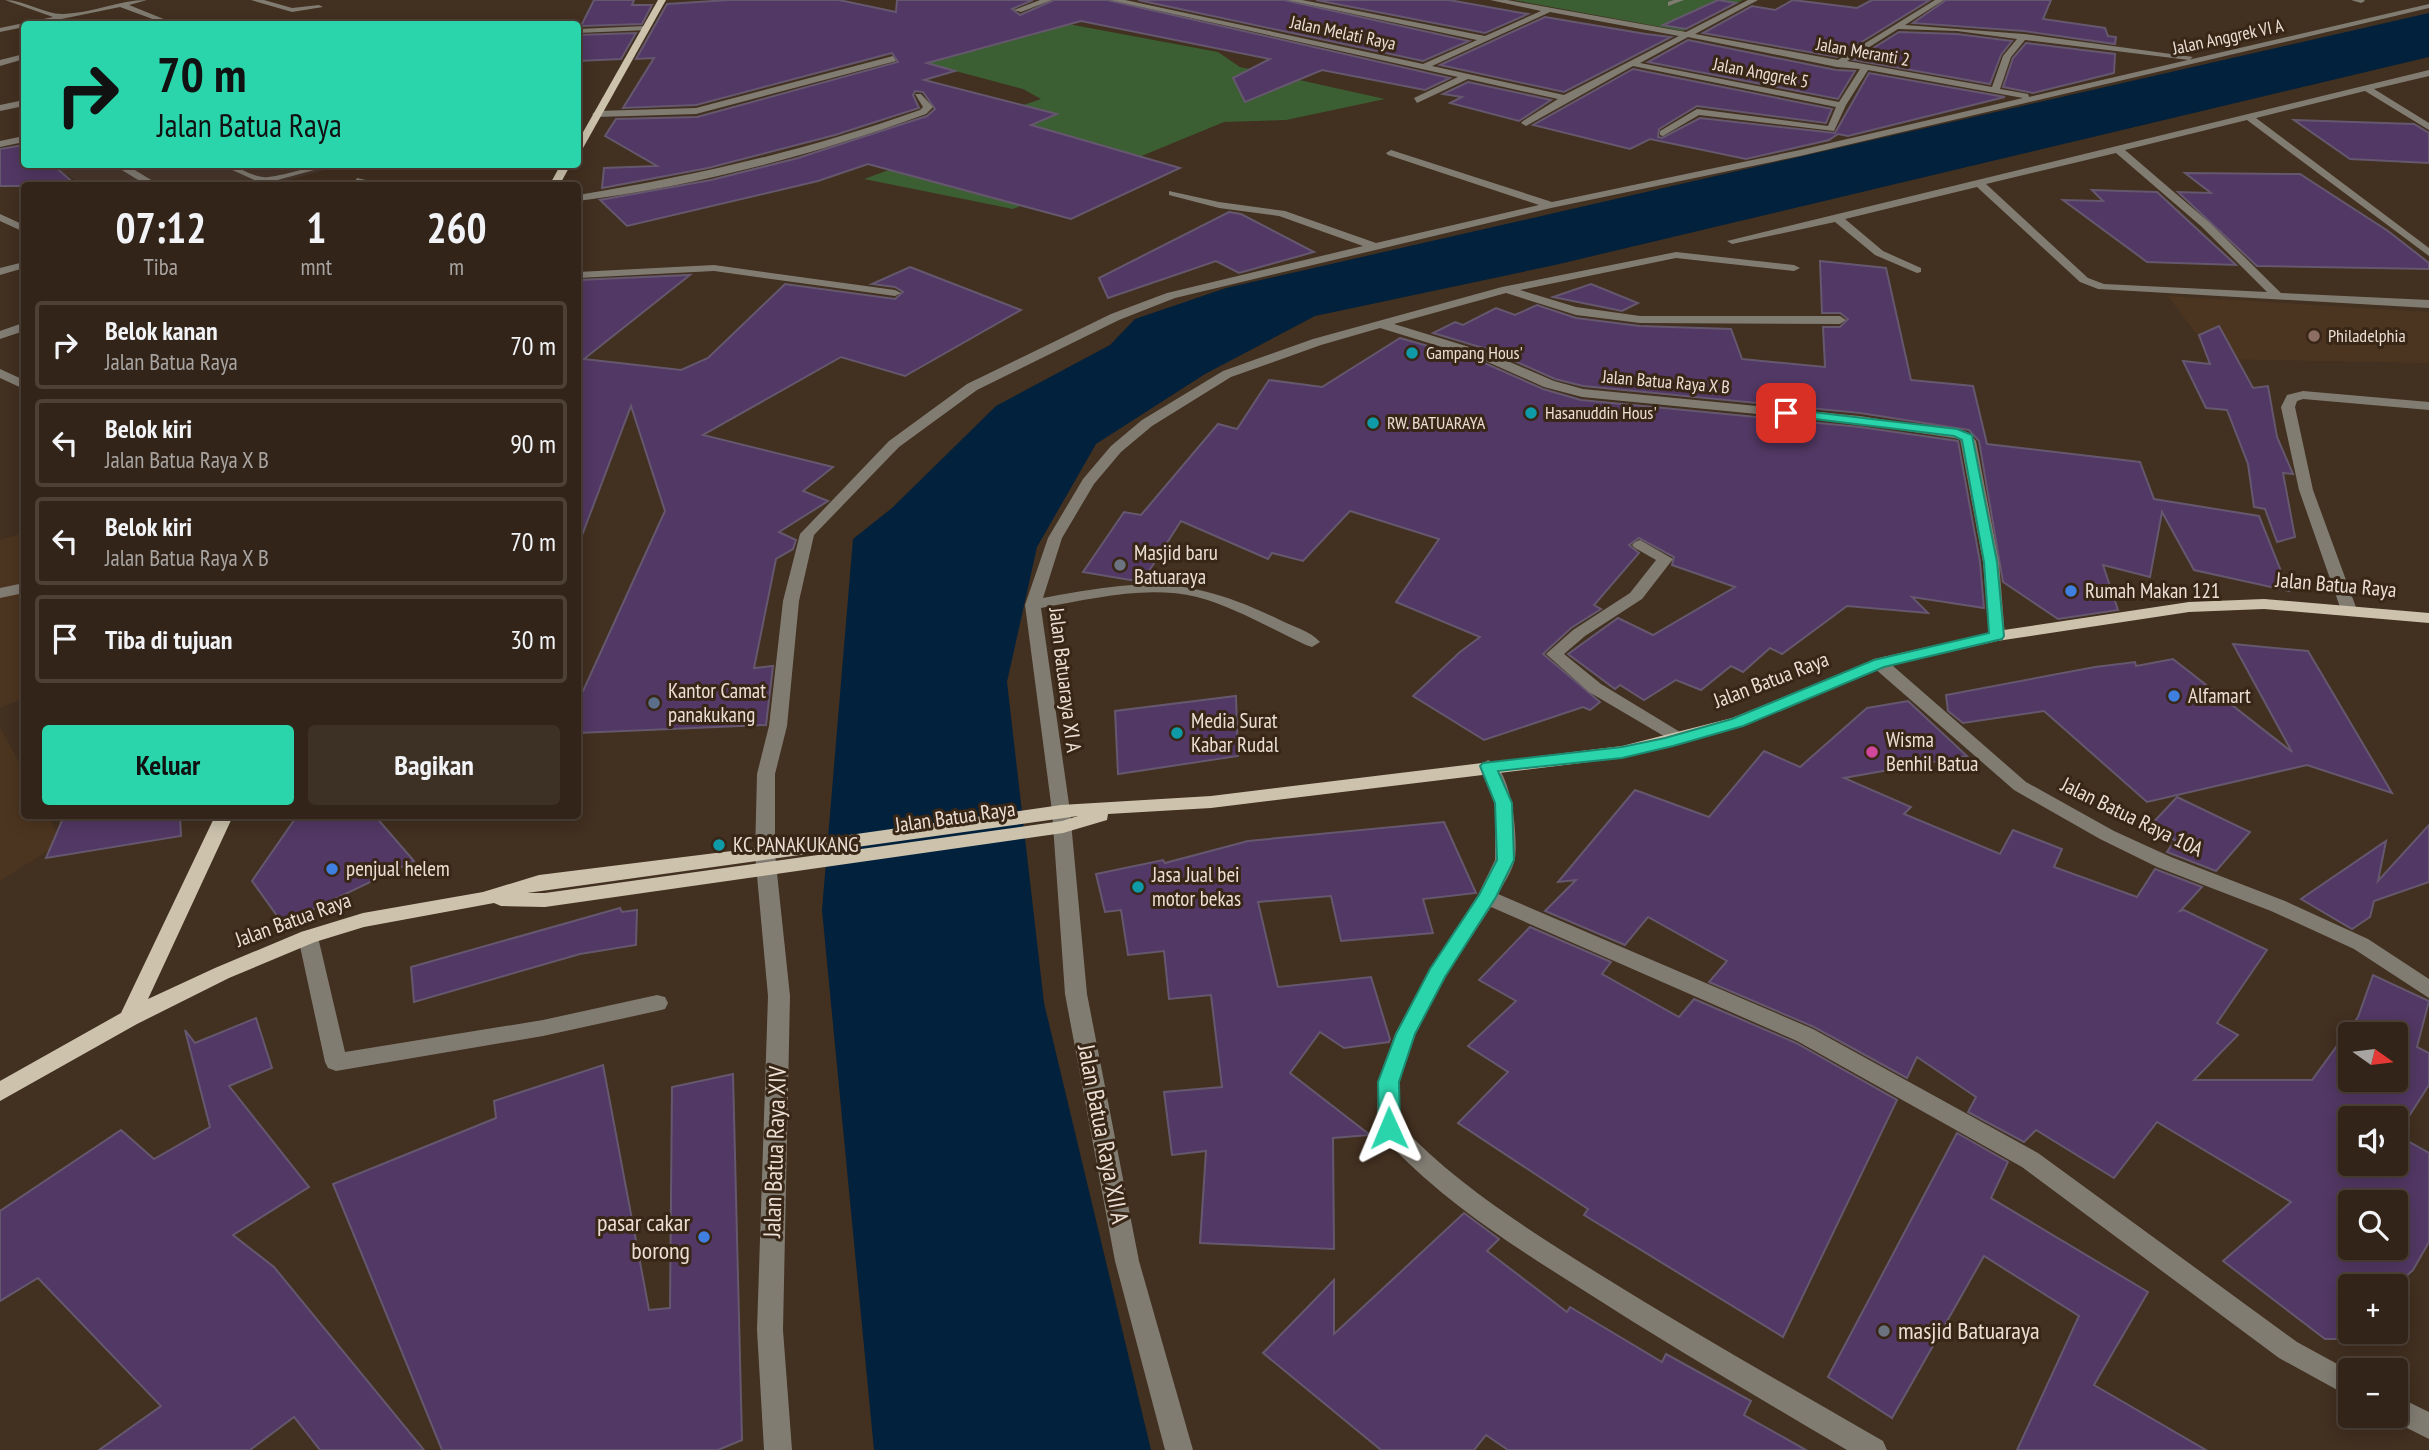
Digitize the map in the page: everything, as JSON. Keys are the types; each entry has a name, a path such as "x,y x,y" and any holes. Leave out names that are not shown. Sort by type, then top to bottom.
{"main road":[{"path":"581,143 662,0"},
{"name":"Jalan Batua Raya","path":"0,1092 130,1018 222,973 308,937 363,920 484,899 545,900 778,860 1129,808 1211,802 1488,766 1622,752 1738,722 1879,663 1997,636 2189,607 2264,604 2429,618"},
{"path":"130,1018 223,819"}],"street":[{"path":"9,0 64,21"},
{"path":"44,21 64,21 143,0"},
{"path":"256,0 292,10 319,7"},
{"path":"1018,10 1048,0"},
{"name":"Jalan Melati Raya","path":"1114,0 1566,98"},
{"path":"1291,0 1486,39"},
{"name":"Jalan Meranti 2","path":"1494,0 2033,98"},
{"path":"1526,123 1566,98 1754,0"},
{"path":"1837,64 1940,0"},
{"path":"2355,0 2361,1"},
{"path":"121,5 164,21"},
{"name":"Jalan Anggrek VI A","path":"1373,246 1551,205 1800,153 2429,6"},
{"path":"1426,66 1549,10"},
{"path":"0,30 21,26"},
{"path":"1896,27 2024,36 2198,58"},
{"path":"581,31 645,28"},
{"path":"1995,91 2007,55 2024,36"},
{"path":"0,63 21,58"},
{"path":"597,114 696,111 893,60"},
{"name":"Jalan Anggrek 5","path":"1634,64 1841,105"},
{"path":"1663,133 1696,112 1831,128 1841,105 1864,69"},
{"path":"1732,241 1837,218 2429,73"},
{"path":"1417,100 1468,76"},
{"path":"2367,89 2429,127"},
{"path":"581,197 694,176 835,142 923,112 928,107 918,96"},
{"path":"0,108 21,104"},
{"path":"2248,117 2429,253"},
{"path":"0,144 21,140"},
{"path":"2118,149 2206,225 2278,296"},
{"path":"1391,153 1551,205"},
{"path":"124,168 149,182"},
{"path":"231,168 256,182"},
{"path":"262,182 316,168"},
{"path":"1979,183 2084,280 2094,285 2124,290 2429,304"},
{"path":"1173,193 1219,205 1280,214 1373,246"},
{"path":"0,217 21,228"},
{"path":"1837,218 1879,253 1917,270"},
{"name":"Jalan Batua Raya XIV","path":"778,1450 770,1330 779,996 778,860 766,774 778,726 791,601 807,534 894,444 972,387 1115,317 1184,292 1373,246"},
{"name":"Jalan Batuaraya XI A","path":"1055,820 1033,605 1055,538 1088,482 1116,449 1147,423 1227,374 1380,324 1506,289 1676,255 1794,268"},
{"path":"0,272 21,266"},
{"path":"581,275 714,268 895,293"},
{"path":"1506,289 1575,310 1612,316 1840,320"},
{"name":"Jalan Batua Raya X B","path":"1380,324 1485,356 1549,384 1582,393 1860,420 1964,436 1969,441 1990,562 1997,636"},
{"path":"0,335 21,328"},
{"path":"0,373 21,384"},
{"path":"2349,610 2306,490 2288,407 2292,398 2303,395 2429,406"},
{"path":"1640,545 1665,559 1636,596 1579,633 1554,654 1595,688 1679,739"},
{"path":"0,593 21,589"},
{"path":"1033,605 1115,591 1181,589 1204,594 1312,642"},
{"name":"Jalan Batua Raya 10A","path":"1879,663 2020,786 2106,835 2164,862 2289,911 2361,944 2429,990"},
{"path":"1488,766 1504,803 1507,831 1505,860 1487,897 1437,974 1406,1034 1389,1082 1389,1128 1419,1161 1525,1240 1656,1323 1873,1450"},
{"name":"Jalan Batua Raya XII A","path":"1055,820 1076,994 1126,1261 1178,1450"},
{"path":"1487,897 1805,1035 2030,1160 2288,1350 2338,1378"},
{"path":"308,937 336,1062 543,1028 657,1003"},
{"path":"2408,1415 2429,1426"}],"shaded area":[{"path":"55,168 332,168 281,182 79,182"},
{"name":"Philadelphia","path":"2168,296 2429,312 2429,363 2215,359"},
{"path":"21,534 21,699 0,708 0,540"},
{"path":"0,727 21,766 21,819 50,819 62,842 0,881"}],"green space":[{"path":"1513,0 1743,0 1683,31"},
{"path":"1063,23 1218,52 1240,67 1385,99 1286,120 1224,122 1013,209 864,179 981,136 958,127 1041,99 1023,89 922,62"}],"water":[{"path":"2429,13 2429,57 1555,265 1315,316 1205,374 1096,444 1037,547 1007,682 1044,1003 1151,1450 874,1450 822,910 853,539 892,508 996,406 1110,345 1135,319 1226,288"}],"building":[{"path":"594,0 634,0 632,5 652,5 642,24 581,26"},
{"path":"729,0 839,0 896,12 897,0 1033,0 1012,9 1020,15 1054,0 1107,0 1450,78 1425,90 1322,70 1245,102 1233,78 1270,59 1081,21 927,63 955,71 924,80 1057,114 1031,125 1180,168 1071,219 868,164 818,181 627,226 600,200 711,180 798,158 927,116 935,109 923,92 915,91 913,95 919,108 835,135 708,168 602,188 604,168 657,166 605,136 616,119 697,117 898,62 892,53 696,105 623,108 654,58 636,59 667,4"},
{"path":"1138,0 1284,0 1469,41 1423,61"},
{"path":"1316,0 1449,0 1528,14 1485,33"},
{"path":"1718,0 1736,3 1686,29 1663,25"},
{"path":"1793,0 1857,8 1872,0 1930,0 1837,57 1703,33 1752,6 1775,10"},
{"path":"1946,0 2051,0 2043,19 2105,28 2108,36 2116,37 2115,44 2024,31 1913,23"},
{"path":"1545,17 1671,37 1564,92 1440,65"},
{"path":"1899,32 1957,34 2012,41 2001,55 1990,84 1854,60"},
{"path":"636,33 621,59 581,61 581,35"},
{"path":"1688,40 1836,70 1855,71 1838,99 1648,62"},
{"path":"2026,43 2115,54 2114,73 2033,93 2003,87 2013,58"},
{"path":"1633,69 1832,109 1826,123 1697,106 1659,129 1658,137 1662,138 1700,118 1835,133 1869,73 2005,97 1848,136 1838,134 1829,140 1746,159 1650,139 1630,149 1533,125"},
{"path":"1468,82 1551,100 1519,121 1450,103 1462,97 1443,94"},
{"path":"2294,120 2414,124 2429,133 2429,163 2350,159"},
{"path":"21,146 21,168 57,168 72,182 21,182 21,186 0,186 0,149"},
{"path":"2185,173 2300,174 2388,231 2429,263 2429,269 2257,266 2178,192 2211,193"},
{"path":"2092,190 2157,192 2236,265 2147,262 2063,200 2103,201"},
{"path":"1229,212 1241,214 1314,252 1239,273 1216,261 1108,298 1099,278"},
{"path":"1820,261 1886,268 1911,380 1973,386 1987,444 2140,462 2154,499 2259,516 2289,591 2194,570 2162,512 2150,577 2103,565 2118,610 2058,619 2003,582 1979,441 1969,430 1860,413 1583,386 1555,379 1490,350 1433,333 1455,322 1463,325 1496,308 1515,315 1537,305 1576,318 1640,326 1731,329 1742,359 1825,367 1823,327 1840,327 1848,319 1840,313 1822,313"},
{"path":"910,267 1021,310 905,376 841,357 703,435 833,467 803,491 828,501 779,532 796,540 793,549 776,559 754,668 773,666 766,725 581,733 581,695 665,511 631,406 581,538 581,280 690,275 584,359 681,370 708,358 785,284 895,299 903,292 895,287 872,284"},
{"path":"1591,284 1638,303 1622,311 1553,297"},
{"path":"2219,326 2253,388 2268,386 2277,437 2293,474 2283,473 2295,537 2277,542 2265,509 2254,507 2248,464 2227,410 2206,408 2183,361 2210,364 2199,335"},
{"path":"1400,338 1480,361 1543,389 1581,400 1860,427 1958,441 1980,562 1984,608 1912,597 1928,613 1847,606 1782,654 1770,648 1743,672 1731,666 1701,690 1676,680 1644,700 1620,685 1615,689 1568,654 1618,618 1653,635 1735,587 1672,565 1674,557 1639,538 1629,545 1639,553 1594,605 1601,609 1571,628 1543,654 1600,702 1590,710 1583,707 1484,740 1413,696 1480,637 1396,602 1439,539 1350,511 1303,561 1272,553 1268,559 1181,521 1142,582 1083,572 1124,512 1141,515 1218,424 1237,429 1269,380 1322,387"},
{"path":"2233,644 2308,651 2392,793 2307,765 2147,802 2044,711 1963,723 1948,711 1946,695 2095,667 2135,662 2136,666 2173,659 2292,752"},
{"name":"Media Surat Kabar Rudal","path":"1236,696 1238,756 1118,774 1115,711"},
{"path":"1908,701 1967,756 1844,778 1911,807 1904,814 2000,854 2013,830 2062,849 2054,867 2137,897 2155,869 2202,887 2180,911 2184,910 2267,950 2217,1023 2238,1035 2194,1080 2312,1080 2338,1044 2338,1092 2408,1092 2408,1022 2354,1022 2373,975 2429,1001 2417,1047 2429,1053 2429,1085 2408,1118 2408,1106 2338,1106 2338,1176 2408,1176 2408,1141 2429,1153 2429,1242 2413,1270 2408,1274 2338,1274 2338,1339 2325,1339 2223,1261 2291,1202 2157,1122 2114,1178 2036,1130 2024,1142 1968,1112 1976,1097 1917,1057 1907,1078 1814,1027 1709,982 1727,961 1648,917 1625,945 1545,911 1576,880 1558,882 1635,790 1709,817 1764,751 1800,767 1867,708"},
{"path":"2177,797 2250,832 2216,871 2167,852 2175,840 2149,827"},
{"path":"63,819 180,819 181,836 46,858"},
{"name":"penjual helem","path":"295,819 378,819 414,861 283,924 252,881"},
{"path":"1444,822 1476,893 1423,899 1433,933 1341,941 1331,896 1258,902 1278,987 1371,977 1390,1039 1389,1042 1344,1048 1320,1032 1290,1073 1370,1135 1333,1138 1334,1249 1200,1243 1206,1151 1172,1155 1164,1092 1222,1087 1211,995 1169,999 1164,951 1128,955 1121,910 1105,912 1096,874 1163,860 1165,863 1248,841"},
{"path":"2429,825 2429,882 2374,901 2370,917 2352,929 2301,899 2386,841 2378,881"},
{"path":"620,908 622,912 637,910 636,945 580,954 414,1002 411,967"},
{"path":"1530,927 1611,962 1602,974 1679,1017 1694,999 1796,1043 1897,1100 1783,1337 1584,1215 1588,1209 1458,1123 1508,1072 1468,1046 1516,1001 1479,980"},
{"path":"256,1018 272,1068 229,1086 309,1187 233,1235 274,1267 424,1450 320,1450 294,1417 250,1450 99,1450 161,1406 38,1278 0,1301 0,1211 121,1130 154,1159 210,1127 185,1030 195,1043"},
{"path":"603,1065 649,1310 670,1308 672,1087 733,1074 742,1440 718,1450 442,1450 333,1184 496,1118 494,1101"},
{"path":"1957,1133 2008,1162 1991,1198 2148,1292 2094,1385 2206,1450 2017,1450 2079,1316 1984,1256 1892,1418 1828,1377"},
{"path":"1464,1213 1499,1239 1487,1251 1567,1312 1570,1307 1662,1362 1666,1354 1751,1401 1744,1415 1806,1450 1508,1450 1486,1435 1474,1450 1381,1450 1263,1353 1334,1280 1334,1334"}],"place":[{"name":"Philadelphia","path":"2314,336"},
{"name":"Gampang Hous'","path":"1412,353"},
{"name":"Hasanuddin Hous'","path":"1531,413"},
{"name":"RW. BATUARAYA","path":"1373,423"},
{"name":"Masjid baru Batuaraya","path":"1120,565"},
{"name":"Rumah Makan 121","path":"2071,591"},
{"name":"Alfamart","path":"2174,696"},
{"name":"Kantor Camat panakukang","path":"654,703"},
{"name":"Media Surat Kabar Rudal","path":"1177,733"},
{"name":"Wisma Benhil Batua","path":"1872,752"},
{"name":"KC PANAKUKANG","path":"719,845"},
{"name":"penjual helem","path":"332,869"},
{"name":"Jasa Jual bei motor bekas","path":"1138,887"},
{"name":"pasar cakar borong","path":"704,1237"},
{"name":"masjid Batuaraya","path":"1884,1331"}],"route":[{"path":"1389,1128 1389,1082 1406,1034 1437,974 1487,897 1505,860 1507,831 1504,803 1488,766 1622,752 1667,742 1738,722 1879,663 1997,636 1990,562 1967,438 1957,433 1786,413"}]}
